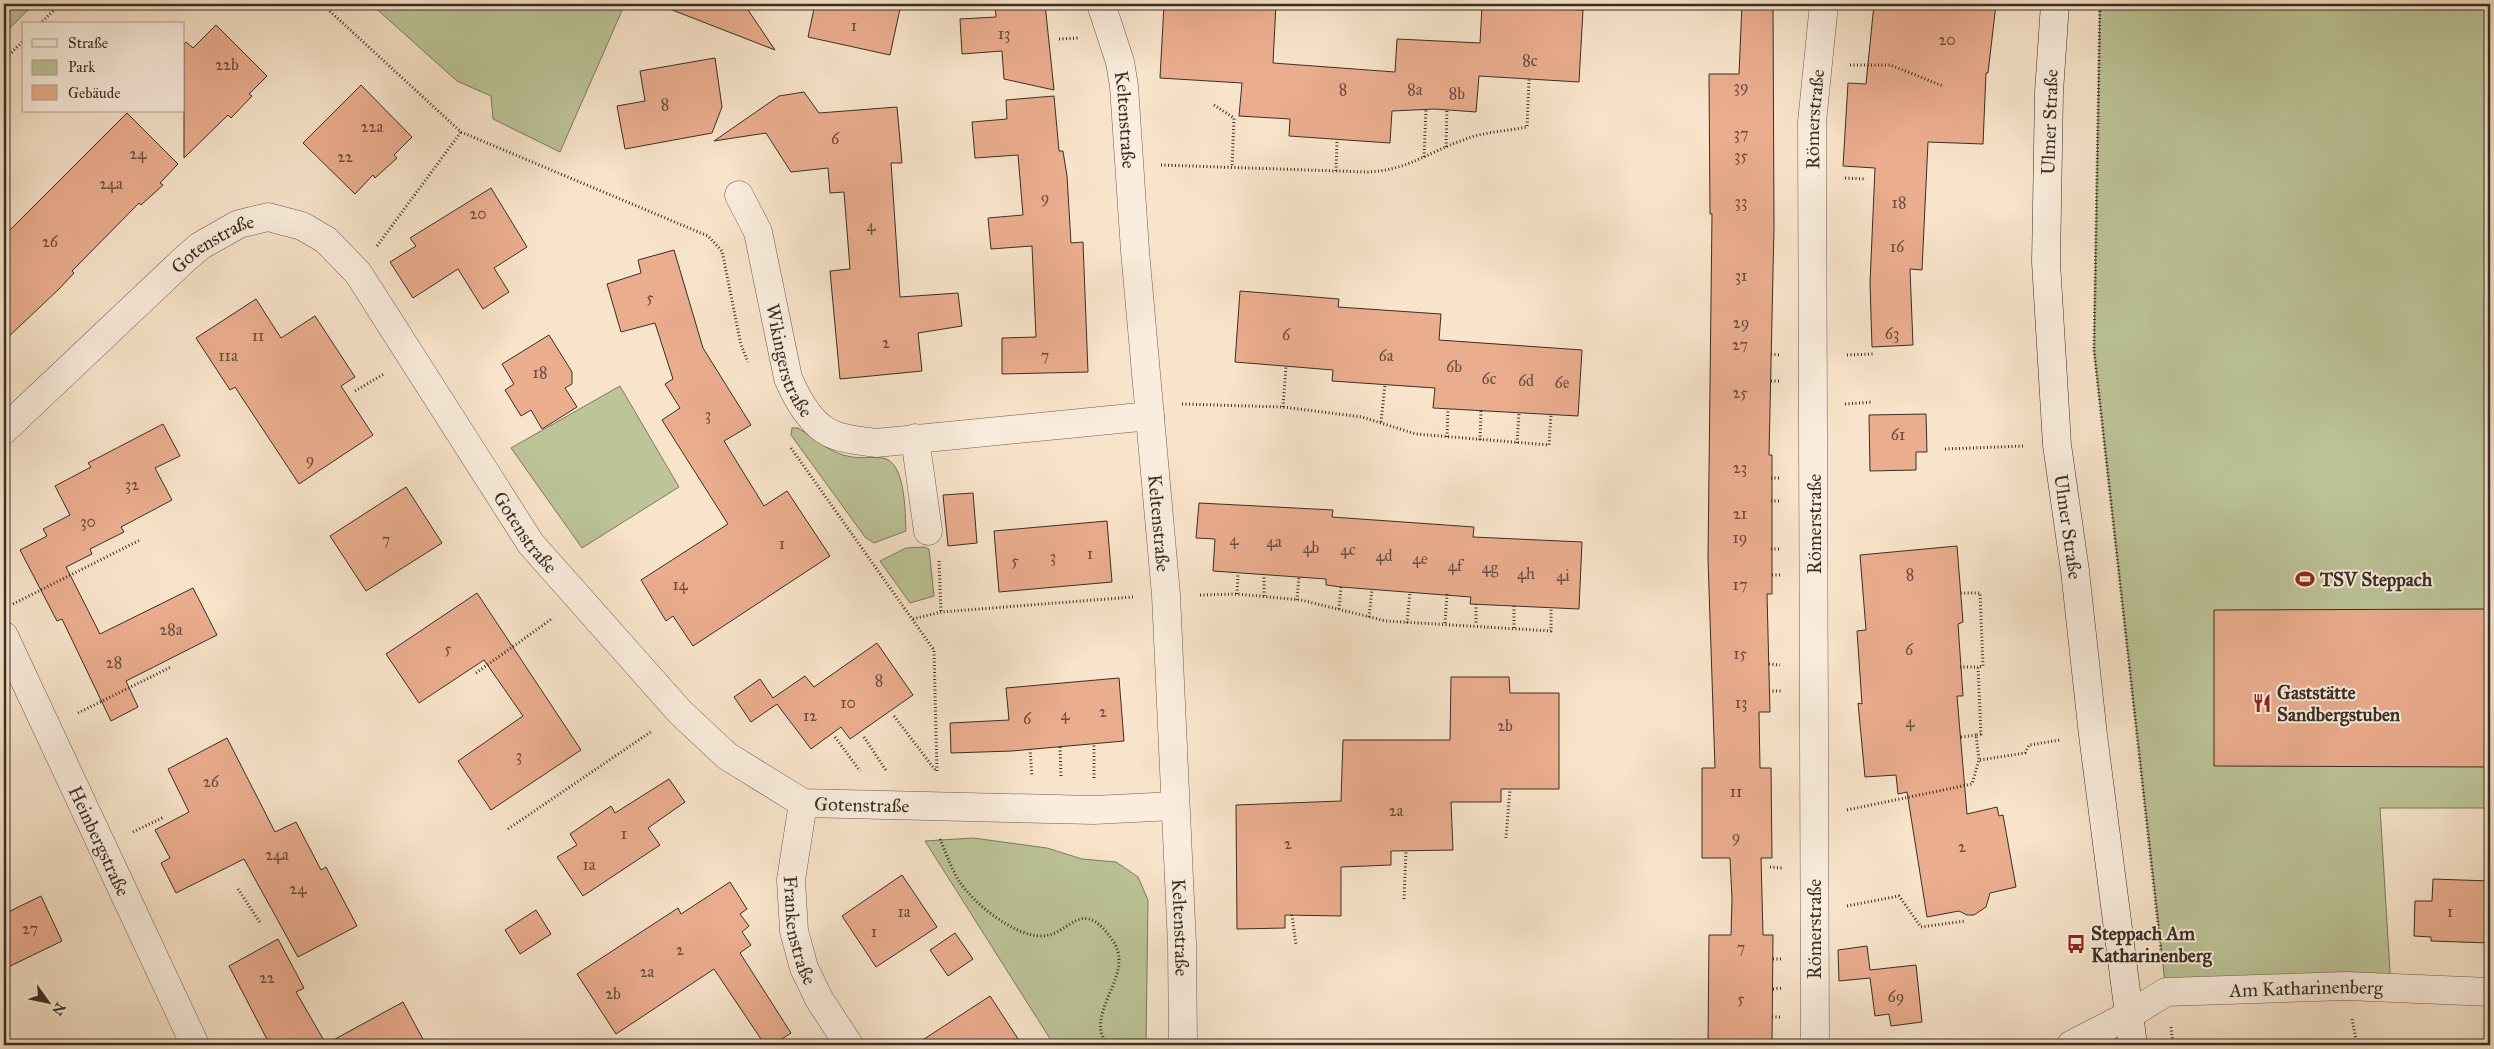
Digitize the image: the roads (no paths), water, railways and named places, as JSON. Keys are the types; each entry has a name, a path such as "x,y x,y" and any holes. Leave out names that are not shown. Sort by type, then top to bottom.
{"street":[{"name":"Keltenstraße","path":"1100,4 1120,62 1123,78 1149,409 1166,595 1174,806 1182,944 1183,1045"},
{"name":"Römerstraße","path":"1815,1045 1812,122 1824,4"},
{"name":"Ulmer Straße","path":"2055,4 2049,92 2046,262 2057,445 2075,571 2092,735 2132,1045"},
{"name":"Wikingerstraße","path":"738,195 758,232 788,378 795,395 816,422 835,436 876,443 1149,409"},
{"name":"Gotenstraße","path":"4,430 200,246 239,224 268,217 302,226 326,240 358,273 531,544 680,712 728,756 803,803 937,808 1094,810 1174,806"},
{"path":"916,438 928,531"},
{"name":"Heinbergstraße","path":"4,636 195,1045"},
{"name":"Frankenstraße","path":"803,803 790,880 794,931 804,968 819,999 848,1045"},
{"name":"Am Katharinenberg","path":"2071,1045 2129,1015 2166,992 2346,986 2490,992"}],"place":[{"name":"TSV Steppach","path":"2305,579"},
{"name":"Gaststätte Sandbergstuben","path":"2262,703"},
{"name":"Steppach Am Katharinenberg","path":"2076,944"}]}
